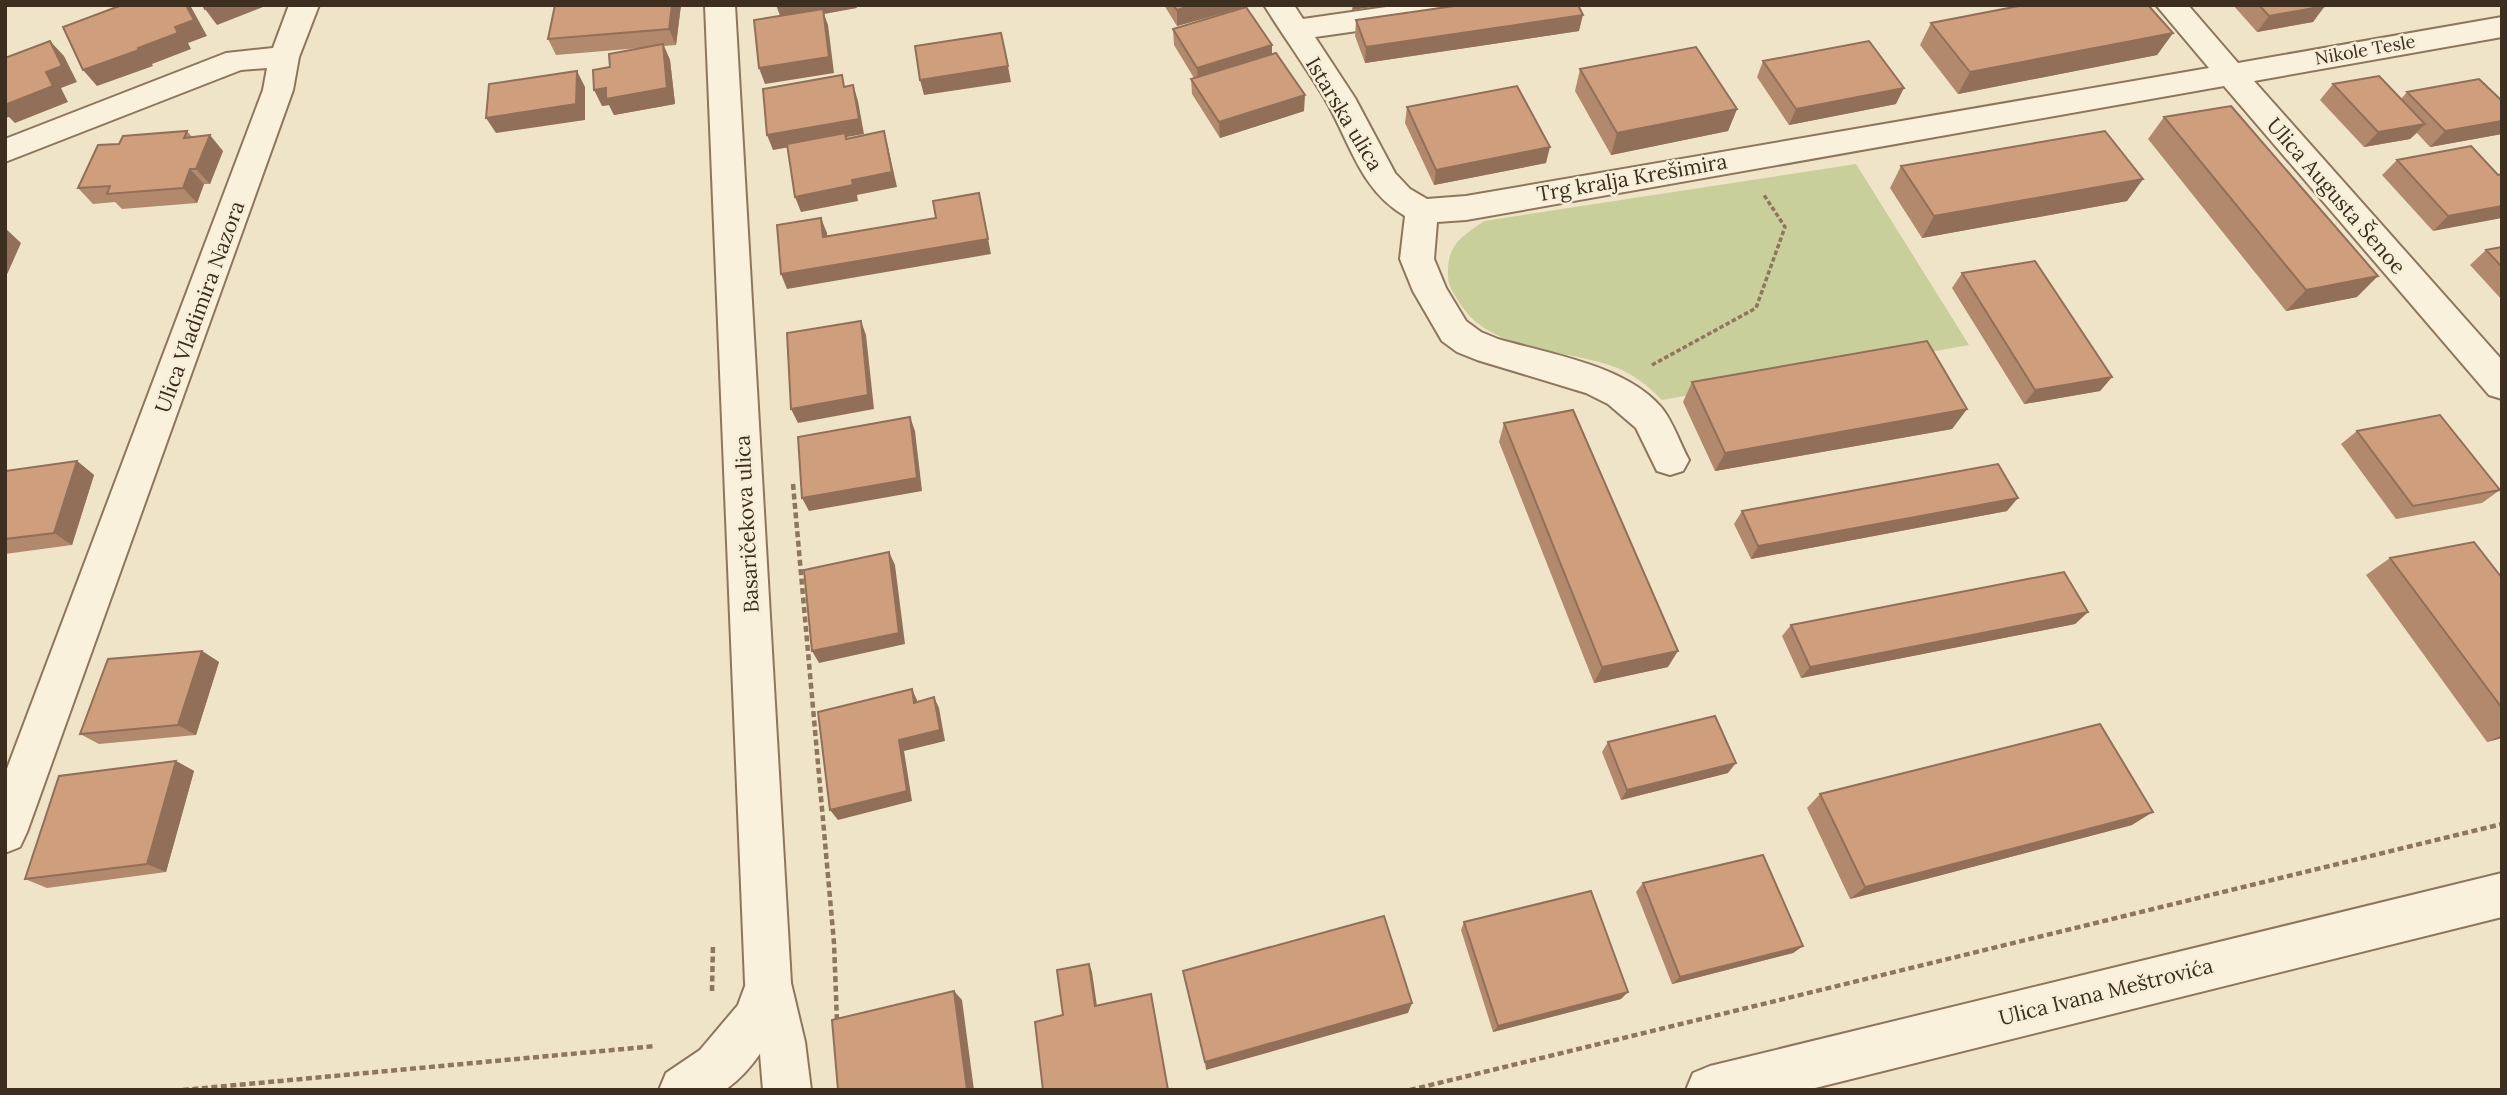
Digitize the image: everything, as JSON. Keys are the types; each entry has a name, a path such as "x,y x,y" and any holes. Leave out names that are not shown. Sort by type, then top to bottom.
{"street":[{"name":"Ulica Vladimira Nazora","path":"5,832 278,90 284,57 304,5"},
{"name":"Basaričekova ulica","path":"720,5 768,983 782,1042 787,1090"},
{"path":"1286,18 1470,5"},
{"name":"Ulica Augusta Šenoe","path":"2171,5 2502,385"},
{"name":"Istarska ulica","path":"1286,18 1340,99 1383,180 1398,197 1422,211"},
{"name":"Nikole Tesle","path":"2229,73 2502,27"},
{"path":"5,151 237,60 284,57"},
{"name":"Trg kralja Krešimira","path":"1422,211 1466,208 2229,73"},
{"path":"1422,211 1418,259 1430,291 1454,331 1469,342 1489,350 1597,382 1621,394 1649,418 1670,460"},
{"name":"Ulica Ivana Meštrovića","path":"1710,1090 2502,895"},
{"path":"683,1090 716,1067 750,1027 757,1018 768,983"},
{"name":"Basaričekova ulica","path":"771,1090 782,1042"}],"path":[{"path":"1621,394 1642,372 1756,308 1785,227 1741,159"},
{"path":"792,470 834,943 837,1023"},
{"path":"1410,1090 2502,824"},
{"path":"711,998 714,967"},
{"path":"183,1090 662,1045"}],"green space":[{"path":"1856,164 1969,345 1662,400 1638,379 1617,368 1589,359 1525,346 1486,329 1470,316 1457,299 1448,279 1448,265 1453,249 1462,238 1484,221"}],"building":[{"path":"122,5 186,5 194,20 175,27 178,33 83,70 63,27"},
{"path":"555,5 672,5 669,29 548,39"},
{"path":"1173,5 1193,5 1177,10"},
{"path":"1461,5 1578,5 1583,15 1366,47 1356,20"},
{"path":"2024,5 2148,5 2173,33 1970,72 1931,23"},
{"path":"2259,5 2324,5 2325,6 2269,16"},
{"path":"1246,7 1272,45 1197,68 1173,29"},
{"path":"823,9 829,57 759,68 754,20"},
{"path":"1001,33 1008,66 920,80 915,46"},
{"path":"50,41 62,66 46,72 53,86 5,105 5,58"},
{"path":"1869,41 1904,88 1796,109 1763,61"},
{"path":"663,44 667,88 606,99 606,88 594,90 593,70 610,67 609,54"},
{"path":"1696,47 1737,109 1617,133 1580,69"},
{"path":"1276,53 1305,95 1219,122 1191,79"},
{"path":"577,71 576,104 486,118 489,84"},
{"path":"842,75 844,87 853,85 859,119 767,135 763,89"},
{"path":"2379,76 2425,124 2378,132 2333,84"},
{"path":"2479,79 2502,101 2502,121 2445,131 2407,92"},
{"path":"1517,86 1550,147 1436,170 1407,107"},
{"path":"2231,106 2378,276 2306,290 2164,117"},
{"path":"187,131 184,138 210,135 196,169 190,169 183,188 107,194 110,186 78,188 98,145 119,144 123,136"},
{"path":"884,131 892,172 852,180 853,185 795,197 787,144 845,133 846,139"},
{"path":"2105,131 2143,179 1934,216 1901,166"},
{"path":"2471,146 2498,175 2502,174 2502,206 2448,216 2397,160"},
{"path":"979,193 988,239 781,274 777,225 821,218 823,237 936,218 933,201"},
{"path":"2502,247 2502,267 2486,250"},
{"path":"2035,261 2112,377 2035,390 1962,273"},
{"path":"861,321 868,395 791,409 787,333"},
{"path":"1927,341 1967,409 1725,453 1692,382"},
{"path":"1573,410 1678,651 1602,667 1504,423"},
{"path":"2440,415 2500,490 2413,506 2357,431"},
{"path":"910,417 917,478 802,498 798,437"},
{"path":"77,461 54,533 5,539 5,471"},
{"path":"1998,464 2018,498 1758,546 1742,511"},
{"path":"2474,542 2502,578 2502,708 2390,558"},
{"path":"889,552 899,633 812,651 804,570"},
{"path":"2064,572 2088,612 1810,667 1791,625"},
{"path":"202,651 178,725 80,734 108,659"},
{"path":"912,689 914,703 934,697 940,730 899,740 907,791 830,810 818,712"},
{"path":"1715,716 1736,763 1627,790 1608,742"},
{"path":"2100,724 2153,812 1865,887 1820,794"},
{"path":"176,761 147,864 25,879 59,776"},
{"path":"1763,855 1803,946 1680,977 1643,883"},
{"path":"1591,891 1628,992 1498,1026 1464,922"},
{"path":"1384,916 1412,1003 1205,1062 1183,971"},
{"path":"1089,964 1095,1006 1151,994 1168,1090 1043,1090 1035,1022 1063,1015 1057,970"},
{"path":"954,991 967,1090 838,1090 832,1020"}]}
